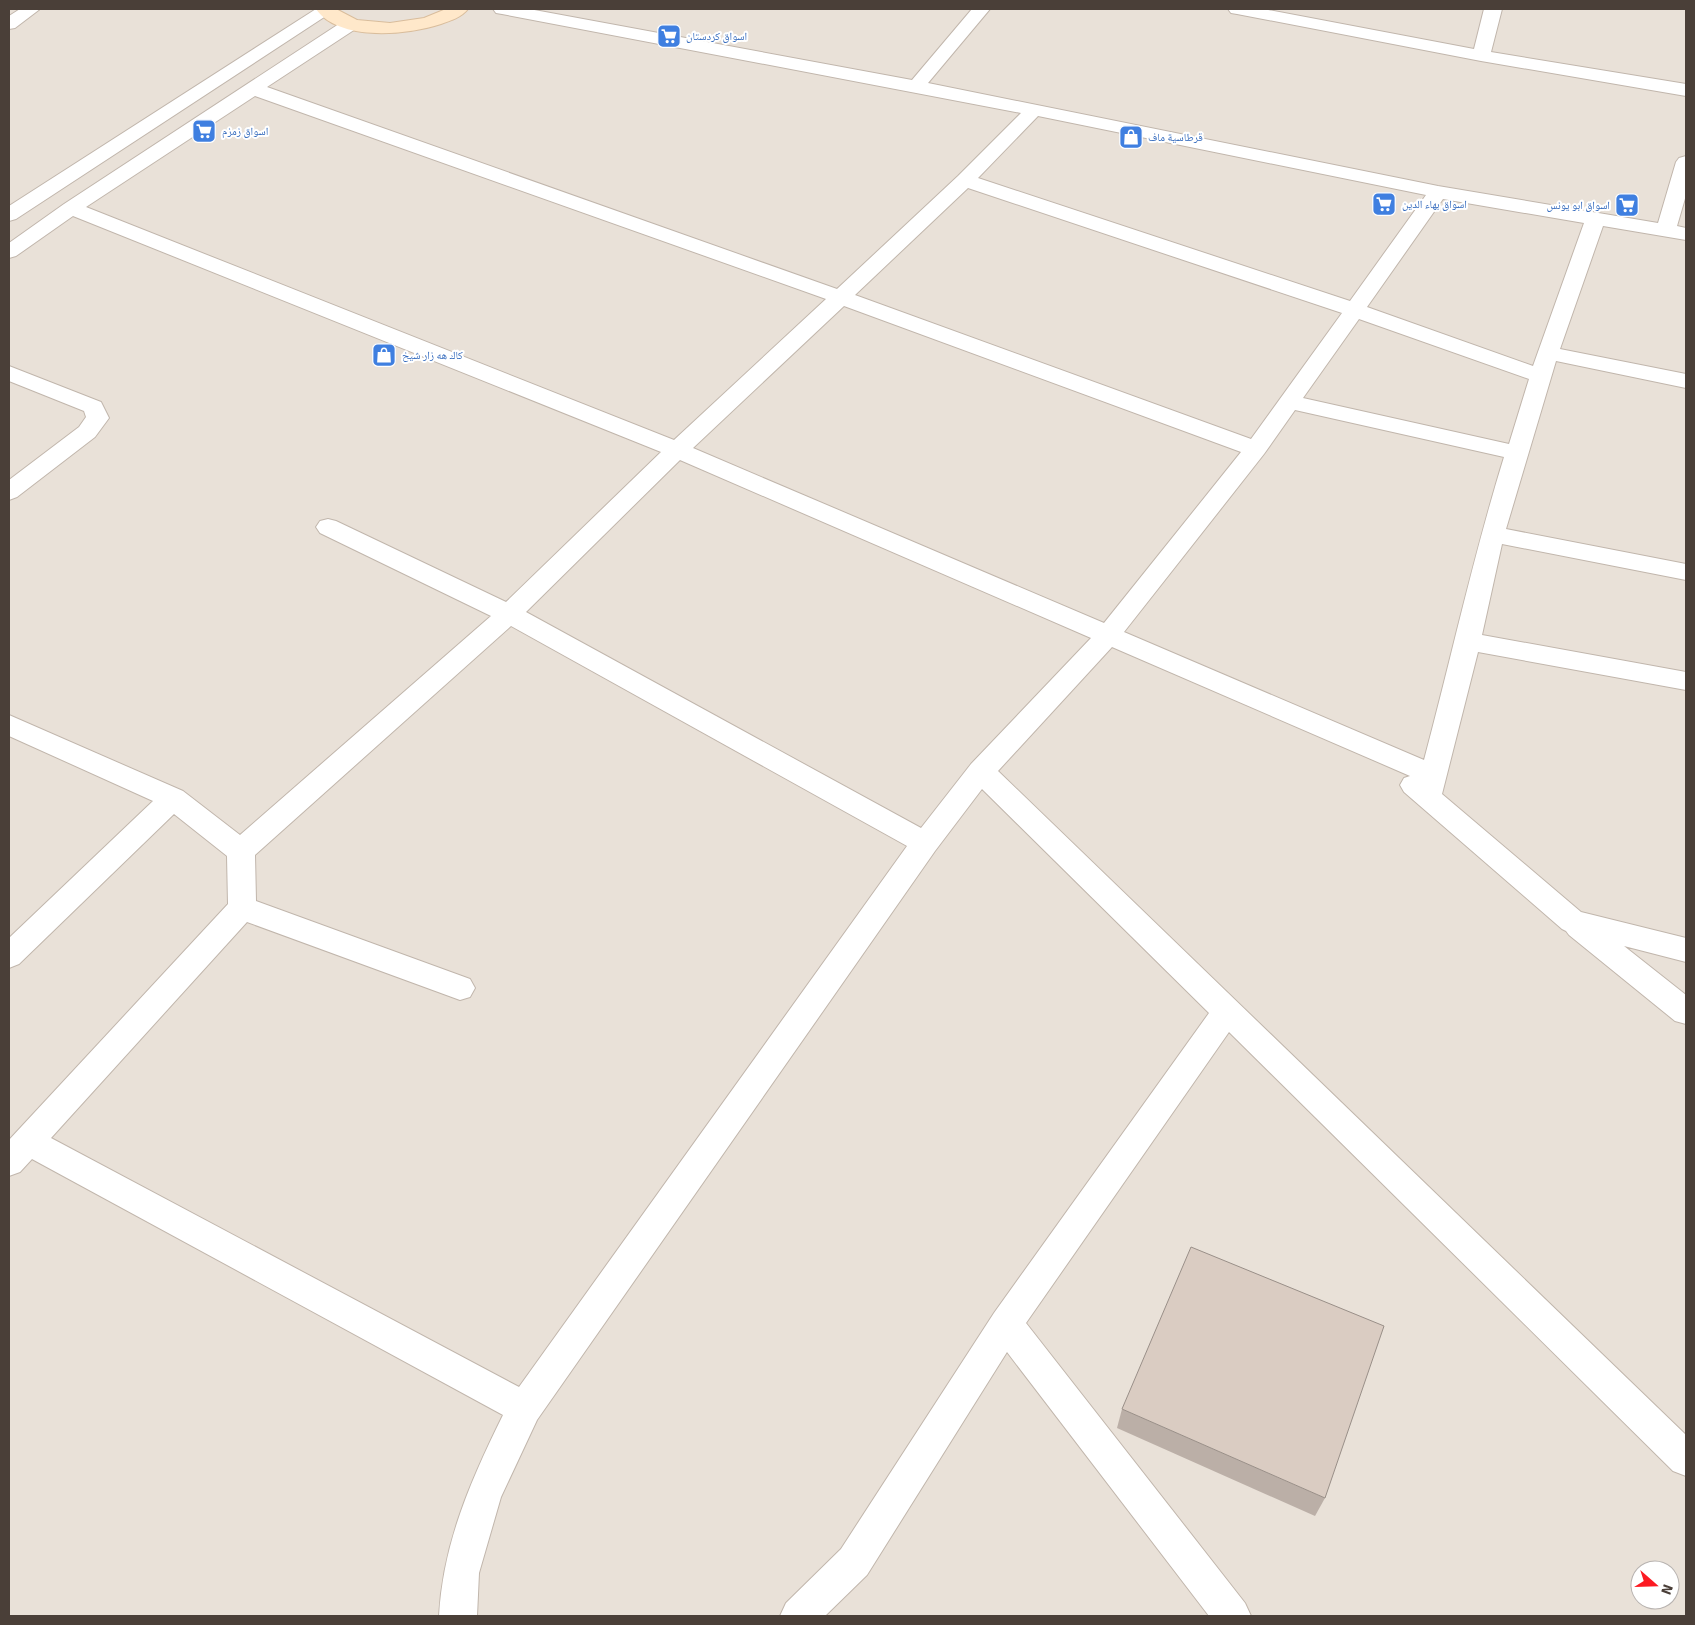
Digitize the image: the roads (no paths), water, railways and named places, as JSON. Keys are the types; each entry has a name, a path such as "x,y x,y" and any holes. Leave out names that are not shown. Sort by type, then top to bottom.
{"street":[{"path":"9,24 31,9"},
{"path":"9,216 325,10 336,18 351,24 368,27 406,27 442,18 459,9"},
{"path":"502,9 916,86 1438,192 1686,234"},
{"path":"916,86 981,9"},
{"path":"1238,9 1481,56 1686,90"},
{"path":"1481,56 1493,9"},
{"path":"9,252 71,208 351,24"},
{"path":"254,89 1256,449"},
{"path":"526,1408 18,1151 242,908 241,851 508,614 677,450 965,180 1034,110"},
{"path":"1666,231 1686,162"},
{"path":"965,180 1355,310 1541,376"},
{"path":"458,1616 461,1573 484,1493 526,1408 925,843 981,771 1108,635 1256,449 1438,192"},
{"path":"71,208 677,450 1370,748 1431,786 1572,921 1686,1012"},
{"path":"1431,786 1468,641 1492,534 1548,353 1594,219"},
{"path":"1548,353 1686,381"},
{"path":"9,373 93,407 98,418 87,432 9,492"},
{"path":"1289,402 1518,453"},
{"path":"328,527 508,614 925,843"},
{"path":"1492,534 1686,572"},
{"path":"1468,641 1686,680"},
{"path":"9,725 173,798 241,851"},
{"path":"981,771 1686,1459"},
{"path":"9,956 173,798"},
{"path":"242,908 460,988"},
{"path":"1572,921 1686,950"},
{"path":"799,1616 854,1562 1006,1324 1227,1010"},
{"path":"1006,1324 1232,1616"}],"place":[{"name":"اسواق كردستان","path":"669,36"},
{"name":"اسواق زمزم","path":"204,131"},
{"name":"قرطاسية ماف","path":"1131,137"},
{"name":"اسواق بهاء الدين","path":"1384,204"},
{"name":"اسواق ابو يونس","path":"1627,205"},
{"name":"كاك هه زار شيخ","path":"384,355"}]}
